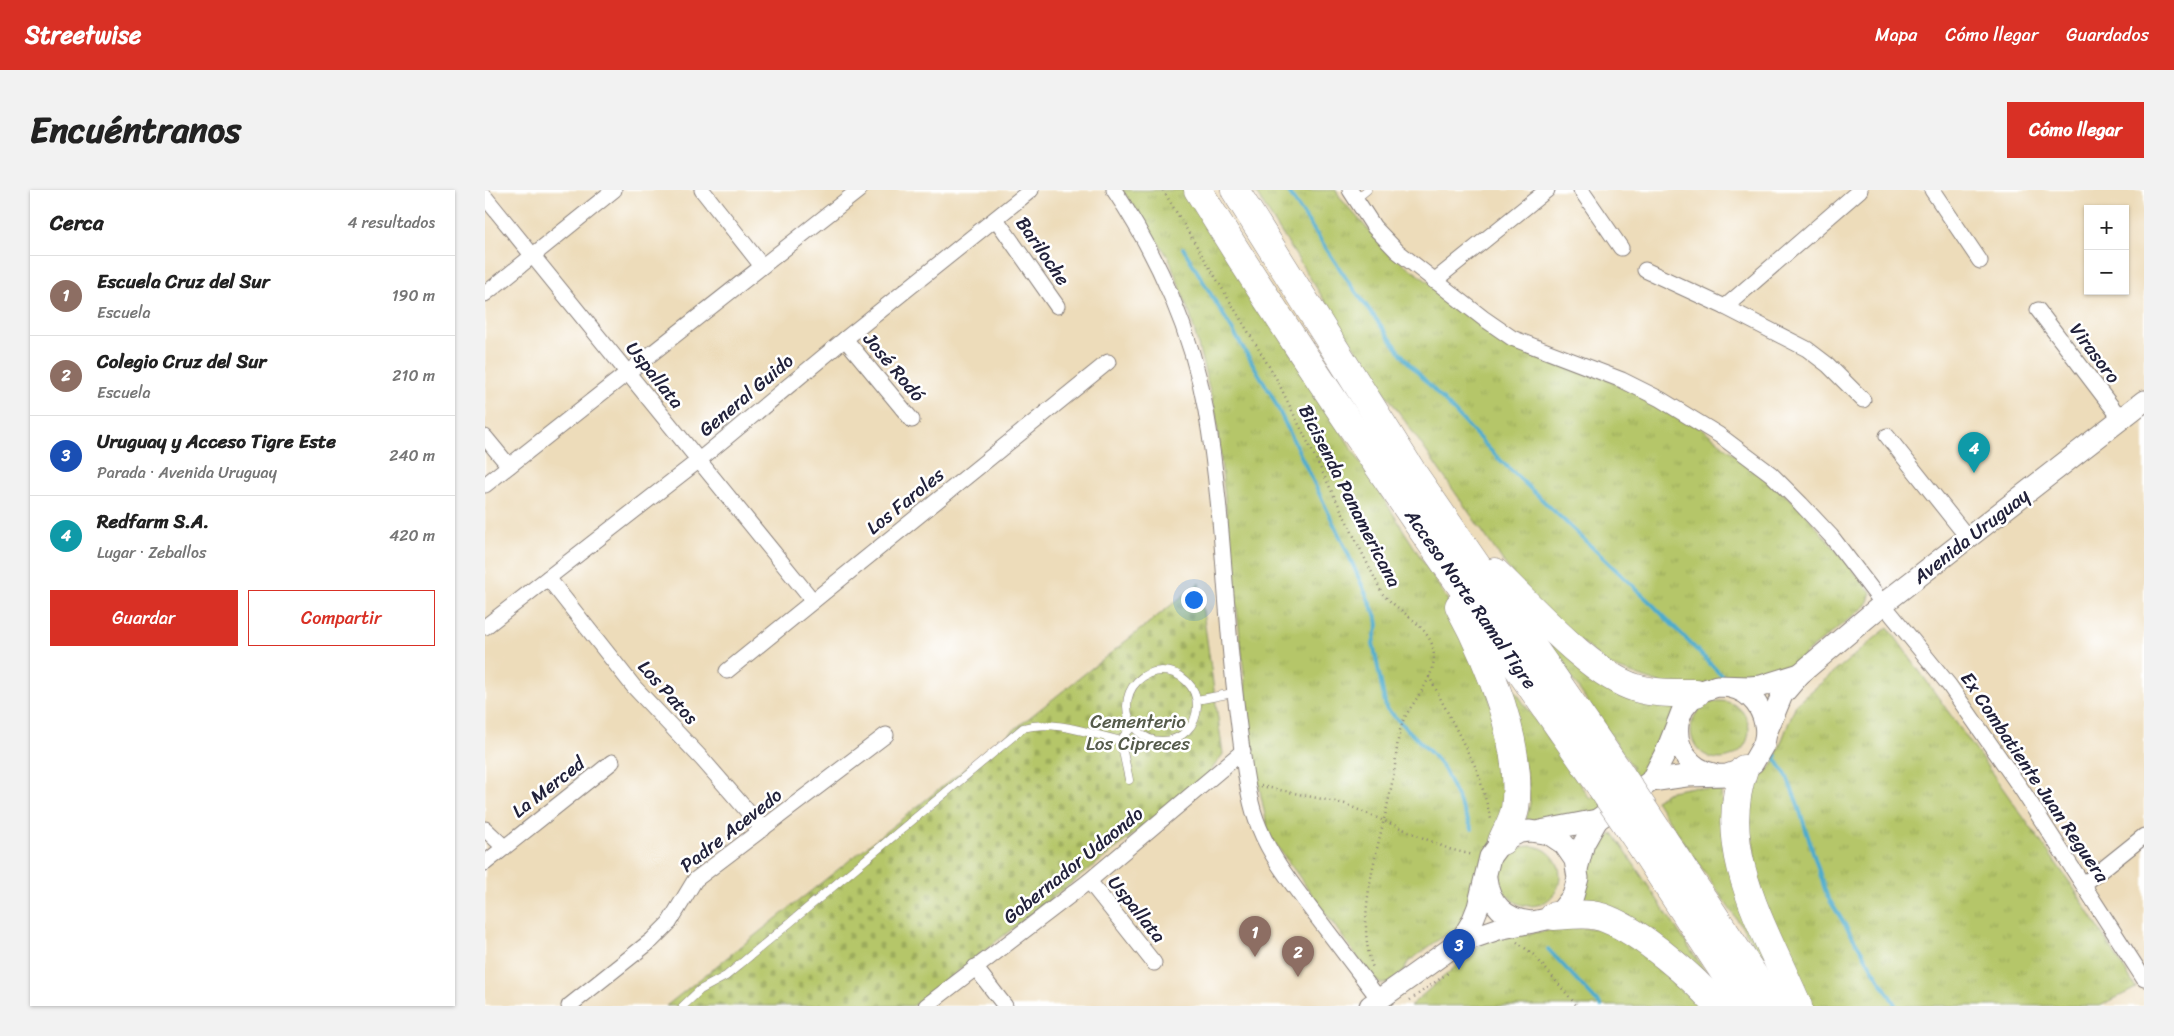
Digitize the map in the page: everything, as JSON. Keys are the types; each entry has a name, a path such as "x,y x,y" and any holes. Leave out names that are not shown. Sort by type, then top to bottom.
{"highway":[{"name":"Acceso Norte Ramal Tigre","path":"1198,190 1262,294 1401,500 1610,780"},
{"name":"Acceso Norte Ramal Tigre","path":"1235,190 1413,473 1610,780 1653,844 1774,1006"},
{"path":"1413,473 1475,552 1583,655 1606,672 1633,688 1655,693 1696,693"},
{"path":"1401,500 1466,618 1487,666 1510,734 1517,773 1515,812 1492,849"},
{"path":"1744,769 1736,800 1737,846 1741,869 1751,902 1798,1006"},
{"name":"Acceso Norte Ramal Tigre","path":"1653,844 1746,1006"},
{"path":"1543,919 1588,914 1606,918 1632,932 1663,955 1718,1006"}],"main road":[{"name":"Avenida Uruguay","path":"1744,769 1760,754 1781,695 1800,674 1883,604 2144,401"},
{"name":"Avenida Uruguay","path":"1696,693 1708,688 1725,686 1749,688 1761,686 1800,674"},
{"path":"1725,686 1744,692 1758,705 1766,723 1766,733"},
{"path":"1577,869 1584,843 1597,820 1651,781 1667,750 1679,716 1687,702 1696,693"},
{"path":"1679,716 1677,725 1679,743 1687,759 1701,770 1718,775"},
{"path":"1651,781 1686,776 1727,775 1744,769"},
{"path":"1460,942 1475,914 1492,849 1520,832 1540,831 1597,820"},
{"path":"1380,998 1460,942 1499,929 1543,919 1568,904 1573,896 1577,878 1575,860 1565,844 1540,831"},
{"path":"1492,849 1489,893 1497,906 1513,918 1543,919"}],"street":[{"path":"485,294 614,190"},
{"path":"702,190 763,266"},
{"path":"485,485 859,190"},
{"name":"General Guido","path":"485,628 698,461 845,339 1031,190"},
{"path":"1114,190 1148,246 1178,315 1193,361 1205,410 1219,511 1233,693 1247,783 1258,827 1274,858 1380,998"},
{"path":"1434,281 1547,190"},
{"path":"1581,190 1621,248"},
{"path":"1725,307 1860,190"},
{"path":"1931,190 1980,261"},
{"name":"Ex Combatiente Juan Reguera","path":"1358,193 1374,227 1397,250 1434,281 1512,338 1622,380 1660,399 1719,436 1771,474 1831,536 1949,685 2084,884 2144,979"},
{"name":"Uspallata","path":"485,197 813,601"},
{"name":"Bariloche","path":"996,219 1057,306"},
{"path":"1645,270 1725,307 1807,349 1828,364 1863,400"},
{"name":"Virasoro","path":"2038,310 2121,419"},
{"name":"José Rodó","path":"845,339 912,420"},
{"name":"Los Faroles","path":"727,671 1108,362"},
{"path":"485,436 509,466"},
{"path":"1887,436 1968,538"},
{"name":"Los Patos","path":"548,578 634,686 703,760 763,829"},
{"name":"Padre Acevedo","path":"569,1006 652,940 669,923 687,890 695,880 886,735"},
{"name":"Gobernador Udaondo","path":"926,1006 1089,881 1243,752"},
{"name":"La Merced","path":"485,863 612,762"},
{"path":"485,829 504,847"},
{"path":"2084,884 2144,836"},
{"name":"Uspallata","path":"1089,881 1153,963"},
{"path":"975,967 1005,1006"}],"lane":[{"path":"1161,670 1173,672 1184,678 1193,688 1197,700 1197,711 1193,723 1185,732 1175,738 1164,741 1152,740 1141,734 1133,726 1127,715 1126,702 1130,690 1137,680 1148,673 1161,670"},
{"path":"1197,700 1233,693"},
{"path":"683,1006 700,990 726,976 1023,728 1032,725 1058,726 1122,740"},
{"path":"1129,780 1126,760 1121,745 1122,740 1133,726"}],"path":[{"name":"Bicisenda Panamericana","path":"1163,190 1275,378 1382,593 1420,628 1433,647 1433,663 1429,676 1404,720 1400,731 1393,778 1367,897 1367,952 1374,970"},
{"path":"1247,783 1345,804 1455,852 1492,849 1477,772 1429,676"},
{"path":"1515,941 1534,954 1577,1006"},
{"path":"1380,998 1405,1002 1417,996 1453,969"}],"green space":[{"path":"1122,190 1188,190 1454,610 1482,668 1512,786 1460,929 1442,937 1408,962 1404,971 1388,983 1381,984 1371,976 1269,835 1253,757 1216,415 1191,318 1169,258"},
{"path":"1254,190 1336,190 1341,199 1389,253 1511,343 1625,385 1704,430 1799,506 1871,592 1867,605 1807,652 1793,668 1780,676 1682,691 1608,665 1524,591 1363,361"},
{"name":"Cementerio Los Cipreces","path":"1199,583 1223,754 1204,780 913,1006 666,1006"},
{"path":"1527,613 1567,651 1683,699 1644,780 1604,811 1524,827 1530,803 1527,776 1496,663 1590,799 1633,768"},
{"path":"1888,627 2073,887 2136,988 2100,1006 1811,1006 1772,928 1757,874 1753,842 1747,830 1748,797 1759,777 1772,766 1796,704"},
{"path":"1714,701 1726,701 1741,709 1749,724 1749,736 1741,751 1726,759 1714,759 1699,751 1691,736 1691,724 1699,709"},
{"path":"1693,787 1721,791 1723,817 1777,978 1655,800 1671,791"},
{"path":"1613,833 1728,1006 1582,906 1585,877 1590,862 1598,847"},
{"path":"1530,846 1546,851 1551,855 1555,860 1560,876 1555,892 1551,897 1546,901 1530,906 1514,901 1509,897 1505,892 1500,876 1505,860 1509,855 1514,851"},
{"path":"1565,928 1598,928 1633,945 1703,1006 1410,1006 1486,940"}],"waterway":[{"path":"1287,190 1348,281 1406,360 1495,455 1654,606 1724,678"},
{"path":"1183,248 1271,394 1345,547 1377,619 1378,625 1373,643 1386,708 1432,754 1444,769 1472,829"},
{"path":"1776,756 1772,753 1786,775 1797,802 1827,896 1896,1006"},
{"path":"1548,949 1601,1006"}],"place":[{"name":"Redfarm S.A.","path":"1974,473"},
{"name":"Escuela Cruz del Sur","path":"1255,957"},
{"name":"Uruguay y Acceso Tigre Este","path":"1459,970"},
{"name":"Colegio Cruz del Sur","path":"1298,977"}]}
